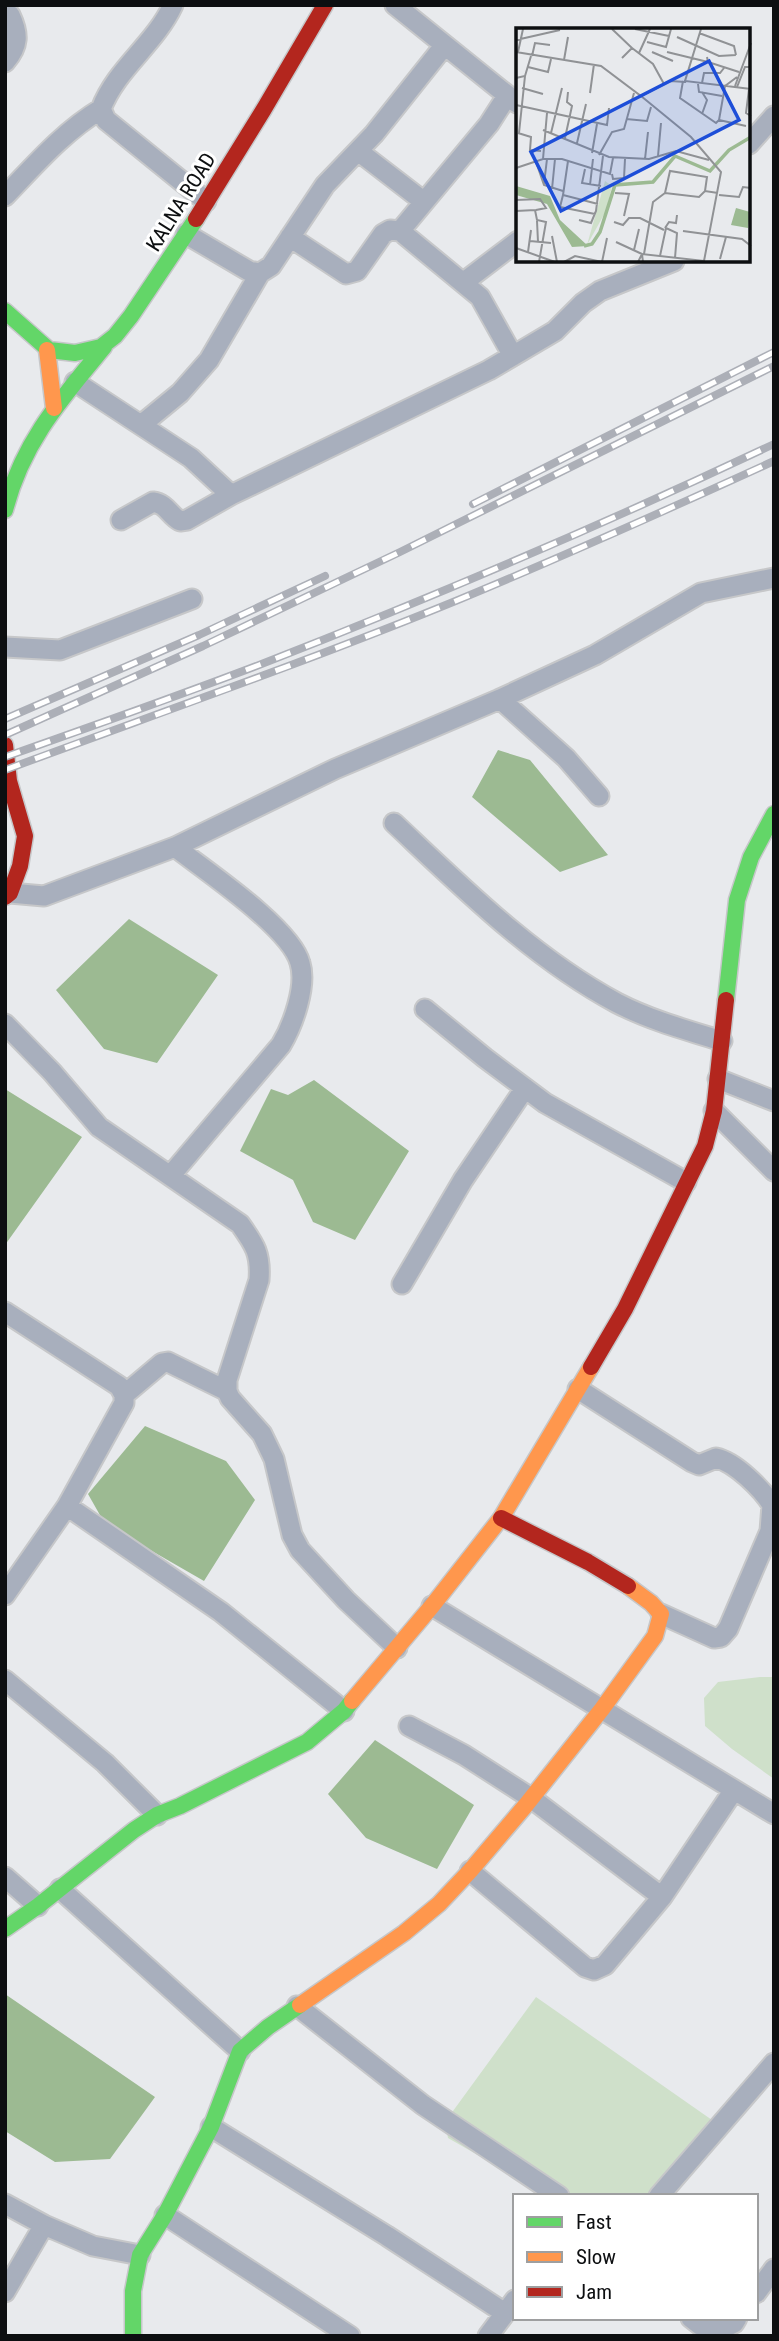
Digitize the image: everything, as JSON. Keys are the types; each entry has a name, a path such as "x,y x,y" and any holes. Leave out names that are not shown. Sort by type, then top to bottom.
{"street":[{"path":"5,196 59,140 78,123 101,109 107,92 166,21 173,5"},
{"name":"KALNA ROAD","path":"5,510 10,471 54,408 142,300 289,68 325,5"},
{"path":"396,5 444,47 513,100 489,124 400,231"},
{"path":"5,62 17,44 17,30 12,12"},
{"path":"141,425 180,393 209,359 260,273 271,266 325,185 358,151 444,47"},
{"path":"101,109 106,120 206,201"},
{"path":"751,143 774,116"},
{"path":"358,151 423,201"},
{"path":"290,237 346,274 351,274 357,271 383,234 390,230 400,231 464,282 486,305 513,356"},
{"path":"186,234 249,271 260,273"},
{"path":"464,282 516,243"},
{"path":"121,520 153,502 167,507 173,517 180,521 187,520 231,495 513,356 555,331 583,303 600,291 672,262"},
{"path":"5,311 47,350 82,353 104,347"},
{"path":"47,350 54,408"},
{"path":"75,382 191,458 231,495"},
{"path":"5,745 9,781 25,836 20,866 7,895 44,896 175,847 335,769 595,656 701,593 774,578"},
{"path":"5,647 61,650 192,599"},
{"path":"500,699 566,758 599,796"},
{"path":"5,1929 157,1815 180,1807 307,1742 344,1711 501,1518 625,1309 705,1146 714,1111 737,900 751,857 774,814"},
{"path":"394,822 470,894 539,952 617,1003 659,1021 722,1041"},
{"path":"171,1175 281,1045 292,1026 299,999 301,965 295,949 277,927 175,847"},
{"path":"425,1009 545,1103 686,1182"},
{"path":"5,1024 52,1072 99,1128 240,1224 256,1246 260,1264 259,1280 227,1380 227,1391 262,1434 274,1459 292,1535 300,1550 346,1600 397,1648"},
{"path":"718,1080 774,1101"},
{"path":"402,1284 463,1180 526,1088"},
{"path":"714,1111 774,1171"},
{"path":"5,1312 120,1386 124,1395 124,1403 67,1506 5,1595"},
{"path":"124,1395 162,1363 168,1362 227,1391"},
{"path":"501,1518 609,1574 641,1594 657,1607 661,1614 704,1636 721,1637 729,1629 771,1531 772,1505 755,1485 726,1461 716,1458 699,1465 692,1462 578,1389"},
{"path":"67,1506 221,1612 344,1711"},
{"path":"432,1606 774,1814"},
{"path":"135,2335 133,2291 140,2255 165,2215 211,2127 240,2051 297,2006 404,1934 439,1904 531,1798 601,1709 655,1636 661,1614"},
{"path":"5,1680 105,1763 157,1815"},
{"path":"409,1727 464,1755 531,1798 662,1897"},
{"path":"470,1871 584,1967 594,1970 605,1965 662,1897 734,1790"},
{"path":"5,1877 38,1906"},
{"path":"60,1889 240,2051"},
{"path":"297,2006 423,2105 556,2194"},
{"path":"661,2194 774,2063"},
{"path":"211,2127 387,2236 510,2306 488,2336"},
{"path":"5,2204 44,2225 93,2246 140,2255"},
{"path":"165,2215 351,2336"},
{"path":"5,2292 44,2225"},
{"path":"758,2290 774,2269"},
{"path":"694,2320 718,2331 736,2320"}],"shaded area":[{"path":"498,750 530,760 608,855 560,872 472,797"},
{"path":"129,919 218,975 157,1063 104,1049 56,990"},
{"path":"314,1080 409,1151 355,1240 313,1222 293,1180 240,1151 271,1089 288,1095"},
{"path":"5,1089 82,1137 5,1245"},
{"path":"145,1426 226,1461 255,1500 204,1581 105,1524 88,1494"},
{"path":"774,1677 774,1779 705,1726 704,1698 718,1682"},
{"path":"375,1740 474,1805 437,1869 366,1838 328,1794"},
{"path":"5,1994 155,2097 110,2159 55,2162 5,2131"},
{"path":"536,1997 712,2120 656,2194 546,2194 448,2138 445,2122"}],"railway":[{"path":"473,504 774,352"},
{"path":"5,735 203,646 400,552 774,366"},
{"path":"5,757 227,677 389,613 583,531 774,444"},
{"path":"5,770 402,623 774,461"},
{"path":"5,719 199,635 325,576"}],"traffic: fast":[{"path":"5,311 49,350 75,353 101,347 115,336 131,316 196,219"},
{"path":"5,510 12,486 32,443 58,404 104,347"},
{"path":"726,1000 737,900 751,857 774,814"},
{"path":"5,1929 134,1830 157,1815 307,1742 352,1701"},
{"path":"133,2336 133,2291 140,2255 165,2215 211,2127 240,2051 300,2005"}],"traffic: slow":[{"path":"47,350 54,408"},
{"path":"352,1701 501,1518 591,1367"},
{"path":"300,2005 404,1933 439,1904 526,1805 602,1709 655,1636 661,1614 628,1586"}],"traffic: jam":[{"path":"196,219 325,5"},
{"path":"5,745 9,781 25,836 20,866 10,893 5,897"},
{"path":"591,1367 625,1309 705,1146 714,1111 726,1000"},
{"path":"501,1518 588,1562 628,1586"}]}
